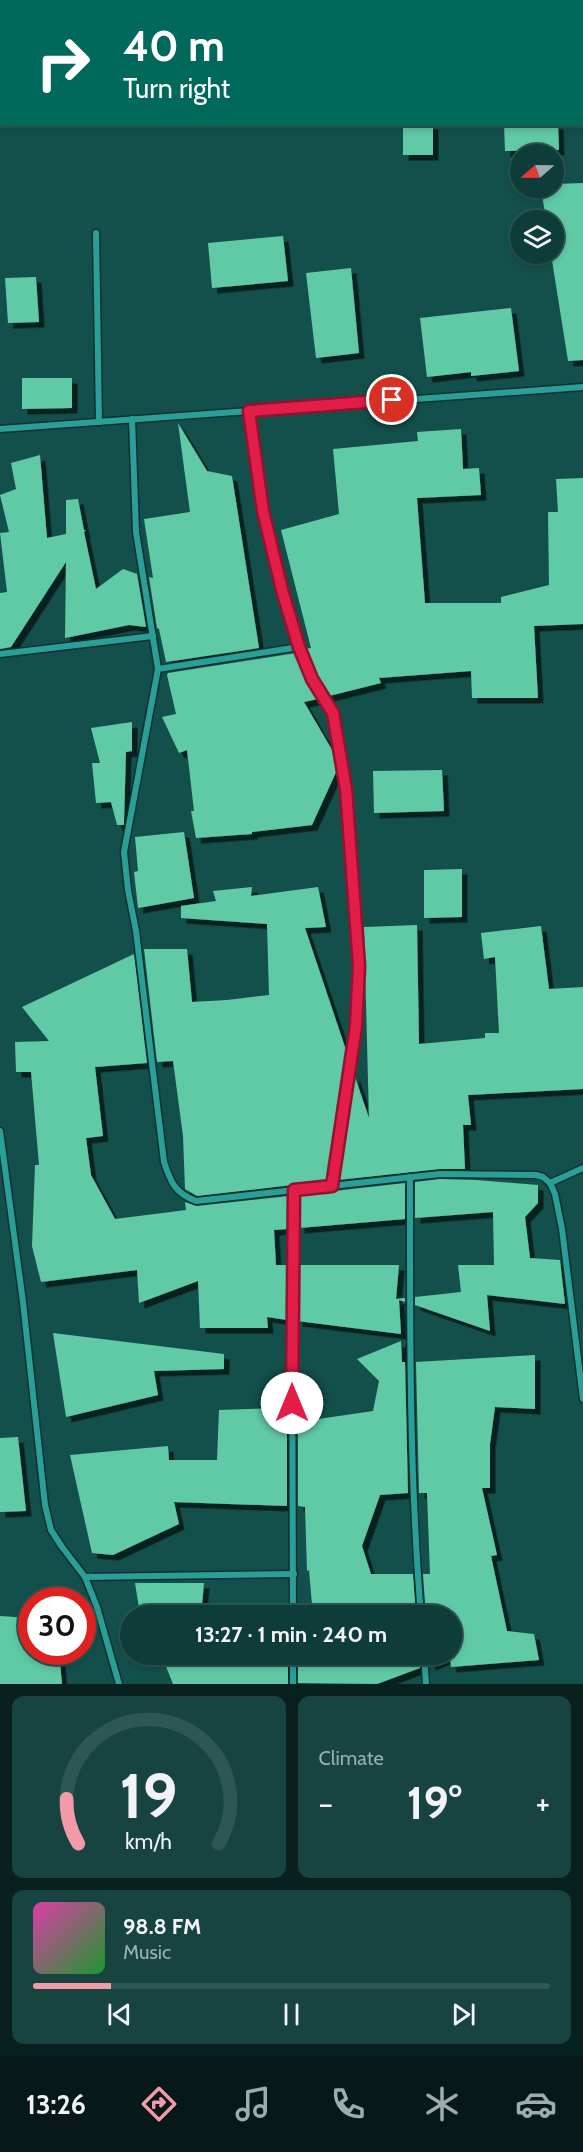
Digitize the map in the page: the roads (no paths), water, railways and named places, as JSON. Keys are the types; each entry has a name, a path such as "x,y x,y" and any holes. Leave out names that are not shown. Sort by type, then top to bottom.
{"street":[{"path":"96,233 99,422"},
{"path":"0,429 583,387"},
{"path":"249,411 263,511 282,590 299,647 312,679 333,713 346,789 359,966 356,1026 332,1186"},
{"path":"132,419 136,532 158,669 124,852 164,1162 170,1182 183,1196 196,1201 440,1174 543,1177 555,1194 562,1229 583,1399"},
{"path":"0,654 153,636"},
{"path":"158,669 299,647"},
{"path":"0,1131 24,1302 45,1505 51,1530 85,1577 97,1607 119,1684"},
{"path":"550,1184 583,1168"},
{"path":"410,1177 411,1413 415,1541 420,1605"},
{"path":"293,1605 292,1295 294,1190"},
{"path":"85,1577 294,1574"},
{"path":"293,1665 293,1684"},
{"path":"424,1665 426,1684"}]}
